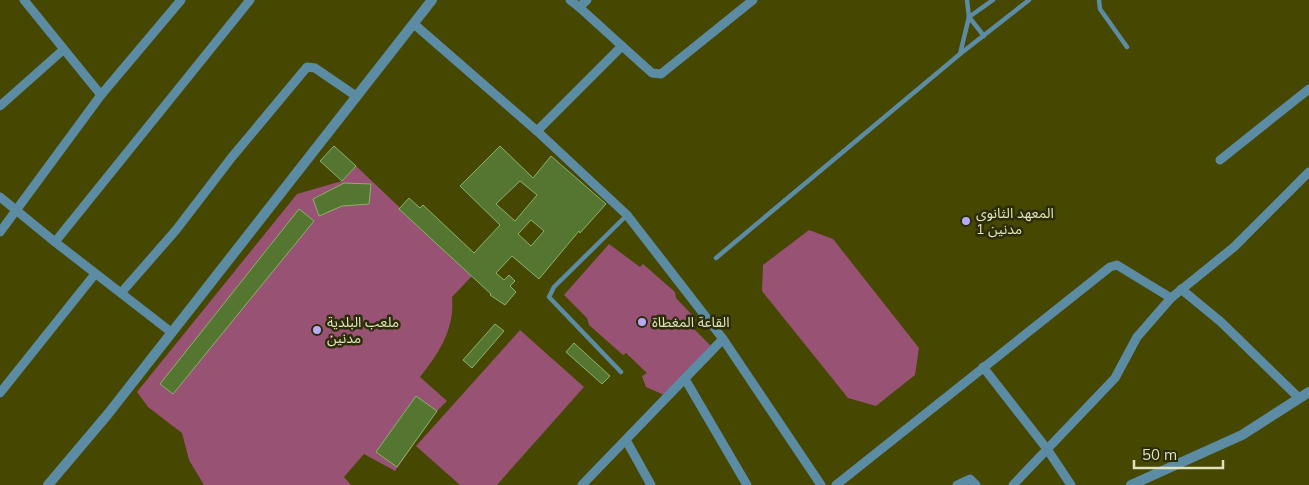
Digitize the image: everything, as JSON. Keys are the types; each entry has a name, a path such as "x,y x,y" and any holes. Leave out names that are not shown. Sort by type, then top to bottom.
{"street":[{"path":"24,0 100,95"},
{"path":"0,232 100,95 181,0"},
{"path":"55,242 250,0"},
{"path":"570,0 652,72 661,74 753,0"},
{"path":"579,7 587,0"},
{"path":"48,485 108,414 414,24 430,1"},
{"path":"414,24 536,130 627,215 724,339 822,485"},
{"path":"536,130 622,46"},
{"path":"0,106 63,50"},
{"path":"121,293 176,230 232,157 307,67 315,68 356,96"},
{"path":"1220,160 1309,88"},
{"path":"1013,485 1115,378 1137,336 1171,298 1234,247 1309,172"},
{"path":"0,197 95,274 171,332"},
{"path":"836,485 1114,265 1117,265 1171,298"},
{"path":"0,393 95,274"},
{"path":"1181,289 1221,322 1299,398"},
{"path":"582,485 724,339"},
{"path":"983,367 1047,449 1071,485"},
{"path":"685,379 748,485"},
{"path":"1131,485 1242,435 1309,392"},
{"path":"626,440 652,485"},
{"path":"957,485 970,479 976,485"}],"lane":[{"path":"960,54 969,17 967,0"},
{"path":"969,17 994,0"},
{"path":"716,258 960,54 1029,0"},
{"path":"1099,0 1100,9 1127,47"},
{"path":"969,17 984,36"},
{"path":"621,372 549,297 554,287 627,215"}],"shaded area":[{"name":"ملعب البلدية مدنين","path":"356,166 472,276 452,297 451,320 444,340 420,377 447,401 437,411 395,471 364,454 344,477 351,485 204,485 189,460 182,433 148,407 137,392 297,194 342,181"},
{"path":"809,230 833,239 919,348 915,375 876,406 848,398 762,291 763,265"},
{"name":"القاعة المغطاة","path":"609,244 640,267 643,264 675,292 676,298 696,319 694,329 712,347 664,395 646,387 642,376 647,373 626,353 623,355 589,325 587,318 564,295"},
{"path":"520,330 584,387 497,485 460,485 416,446"}],"building":[{"path":"334,146 356,166 342,181 320,161"},
{"path":"500,146 533,178 551,156 606,204 580,233 579,231 539,279 512,256 496,273 504,280 509,275 515,281 510,286 516,292 505,305 490,295 399,209 409,198 420,208 423,205 474,253 500,225 460,186","holes":["520,181 537,195 515,221 496,204","531,220 544,231 531,246 518,234"]},
{"path":"344,183 371,184 369,204 342,206 319,216 313,199"},
{"path":"299,209 314,221 173,394 160,384"},
{"path":"495,324 504,331 472,368 463,360"},
{"path":"574,343 610,376 602,384 566,352"},
{"path":"416,396 437,411 397,467 376,452"}],"place":[{"name":"المعهد الثانوي مدنين 1","path":"966,221"},
{"name":"القاعة المغطاة","path":"642,322"},
{"name":"ملعب البلدية مدنين","path":"317,330"}]}
